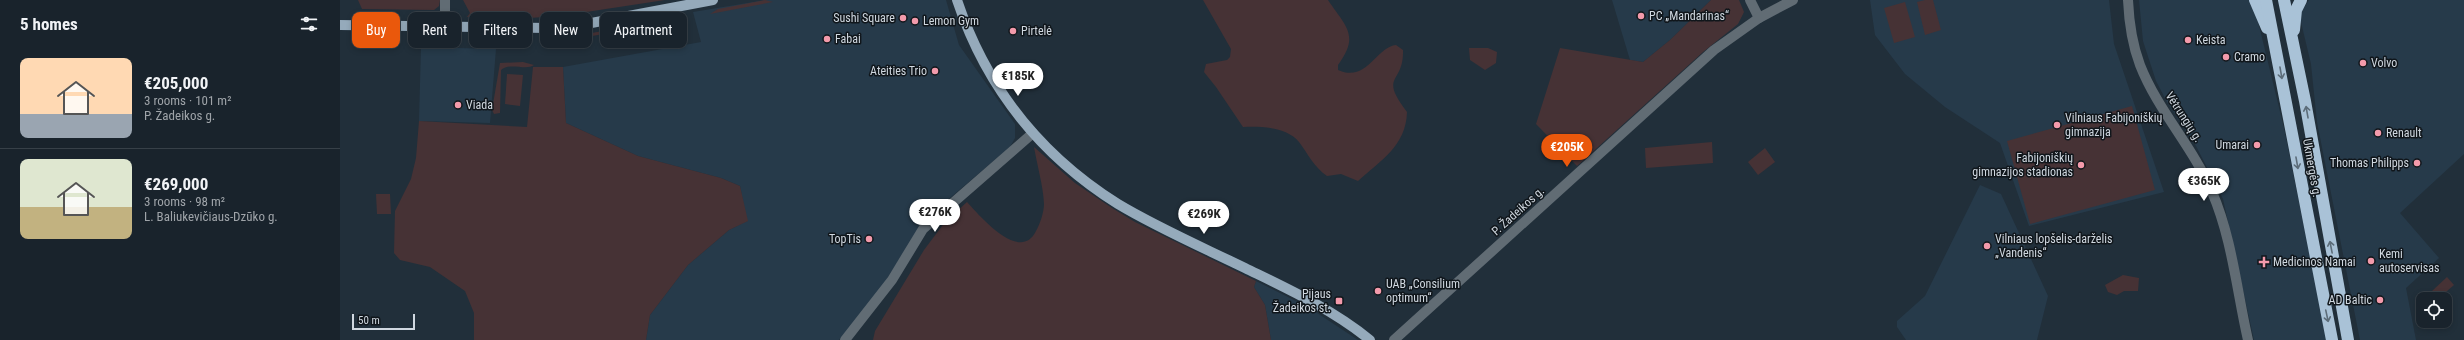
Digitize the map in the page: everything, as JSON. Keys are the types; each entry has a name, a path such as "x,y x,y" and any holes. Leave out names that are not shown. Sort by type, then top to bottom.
{"highway":[{"path":"2255,0 2277,49"},
{"name":"Ukmergės g.","path":"2266,0 2277,49 2332,340"},
{"name":"Ukmergės g.","path":"2284,0 2305,101 2348,340"},
{"path":"2294,51 2294,18 2301,0"}],"main road":[{"path":"461,27 550,28 586,24 713,0"},
{"path":"957,0 979,56 1000,90 1033,133 1068,167 1118,204 1302,295 1344,321 1370,340"},
{"path":"340,25 408,26"}],"street":[{"path":"446,0 446,12"},
{"path":"1750,0 1759,18"},
{"name":"P. Žadeikos g.","path":"1394,340 1714,50 1759,18 1793,0"},
{"name":"Vėtrungių g.","path":"2128,0 2132,40 2140,65 2151,89 2192,153 2213,194 2231,260 2248,340"},
{"path":"845,340 892,280 923,229 1033,133"}],"shaded area":[{"path":"358,0 440,0 439,6 434,10 362,9"},
{"path":"463,0 665,0 586,12 540,12 540,17 532,18 532,12 469,12"},
{"path":"765,0 946,0 959,45 1015,124 1015,138 1010,147 924,220 880,290 839,340 646,340 650,315 688,265 729,230 747,221 740,186 721,178 638,156 566,123 563,67 668,48 687,48 687,45 701,42 693,12"},
{"path":"765,0 773,2 710,14 718,9"},
{"path":"1203,0 1328,0 1348,31 1348,46 1345,55 1338,65 1338,70 1348,73 1356,72 1364,68 1389,47 1396,45 1403,50 1400,69 1393,85 1394,91 1407,112 1406,124 1397,143 1391,151 1358,181 1341,174 1327,176 1315,164 1299,142 1288,133 1273,128 1243,127 1204,72 1206,64 1227,60 1230,57 1231,49"},
{"path":"1612,0 1711,0 1670,40 1643,62 1630,60"},
{"path":"1711,0 1739,0 1744,12 1738,24 1703,52 1577,166 1536,124 1560,48 1643,62 1670,40"},
{"name":"Vilniaus Fabijoniškių gimnazija","path":"1870,0 2109,0 2114,44 2164,192 2029,226 2000,143 1945,107 1905,74 1875,35"},
{"path":"1933,0 1941,30 1925,35 1917,2"},
{"path":"2139,0 2251,0 2255,9 2284,128 2327,340 2254,340 2223,199 2195,144 2167,102 2156,81 2143,41"},
{"path":"2309,0 2464,0 2464,154 2400,213 2439,258 2406,288 2416,340 2360,340 2317,122 2311,64 2300,18 2301,12"},
{"path":"1905,2 1915,37 1894,43 1884,8"},
{"path":"600,32 600,35 592,36 592,33"},
{"path":"421,48 496,49 490,123 419,121"},
{"path":"1469,48 1488,48 1497,52 1496,63 1485,70 1470,60"},
{"path":"523,62 534,65 531,67 513,66 501,70 500,113 494,114 492,110 500,63"},
{"path":"533,67 563,67 566,123 638,156 721,178 740,186 748,221 729,230 688,265 650,315 646,340 474,340 474,313 465,291 430,267 400,260 394,253 395,211 411,179 416,158 419,121 527,127"},
{"path":"507,74 523,75 520,106 505,104"},
{"name":"Fabijoniškių gimnazijos stadionas","path":"2132,106 2155,190 2030,224 2007,141"},
{"path":"1712,142 1713,163 1646,168 1645,148"},
{"path":"1034,147 1075,183 1135,222 1256,281 1254,287 1265,305 1271,340 873,340 875,331 924,250 945,222 967,202 990,226 1000,234 1010,240 1020,242 1029,240 1039,225 1043,214 1044,204"},
{"path":"1765,148 1775,162 1758,175 1748,162"},
{"name":"Vilniaus lopšelis-darželis „Vandenis“","path":"1980,185 2001,194 2048,296 2037,340 1906,340 1897,327 1897,321 1925,296"},
{"path":"376,194 390,194 391,214 377,214"},
{"path":"2123,275 2139,278 2138,291 2124,291 2117,295 2108,292 2105,285"},
{"path":"2447,277 2454,285 2446,292 2432,291"},
{"path":"1256,281 1308,307 1358,340 1271,340 1265,305 1254,287"}],"place":[{"name":"PC „Mandarinas“","path":"1641,16"},
{"name":"Sushi Square","path":"903,18"},
{"name":"Lemon Gym","path":"915,21"},
{"name":"Pirtelė","path":"1013,31"},
{"name":"Fabai","path":"827,39"},
{"name":"Keista","path":"2188,40"},
{"name":"Cramo","path":"2226,57"},
{"name":"Volvo","path":"2363,63"},
{"name":"Ateities Trio","path":"935,71"},
{"name":"Viada","path":"458,105"},
{"name":"Vilniaus Fabijoniškių gimnazija","path":"2057,125"},
{"name":"Renault","path":"2378,133"},
{"name":"Umarai","path":"2257,145"},
{"name":"Thomas Philipps","path":"2417,163"},
{"name":"Fabijoniškių gimnazijos stadionas","path":"2081,165"},
{"name":"TopTis","path":"869,239"},
{"name":"Vilniaus lopšelis-darželis „Vandenis“","path":"1987,246"},
{"name":"Kemi autoservisas","path":"2371,261"},
{"name":"Medicinos Namai","path":"2264,262"},
{"name":"UAB „Consilium optimum“","path":"1378,291"},
{"name":"AD Baltic","path":"2380,300"},
{"name":"Pijaus Žadeikos st.","path":"1339,301"}]}
